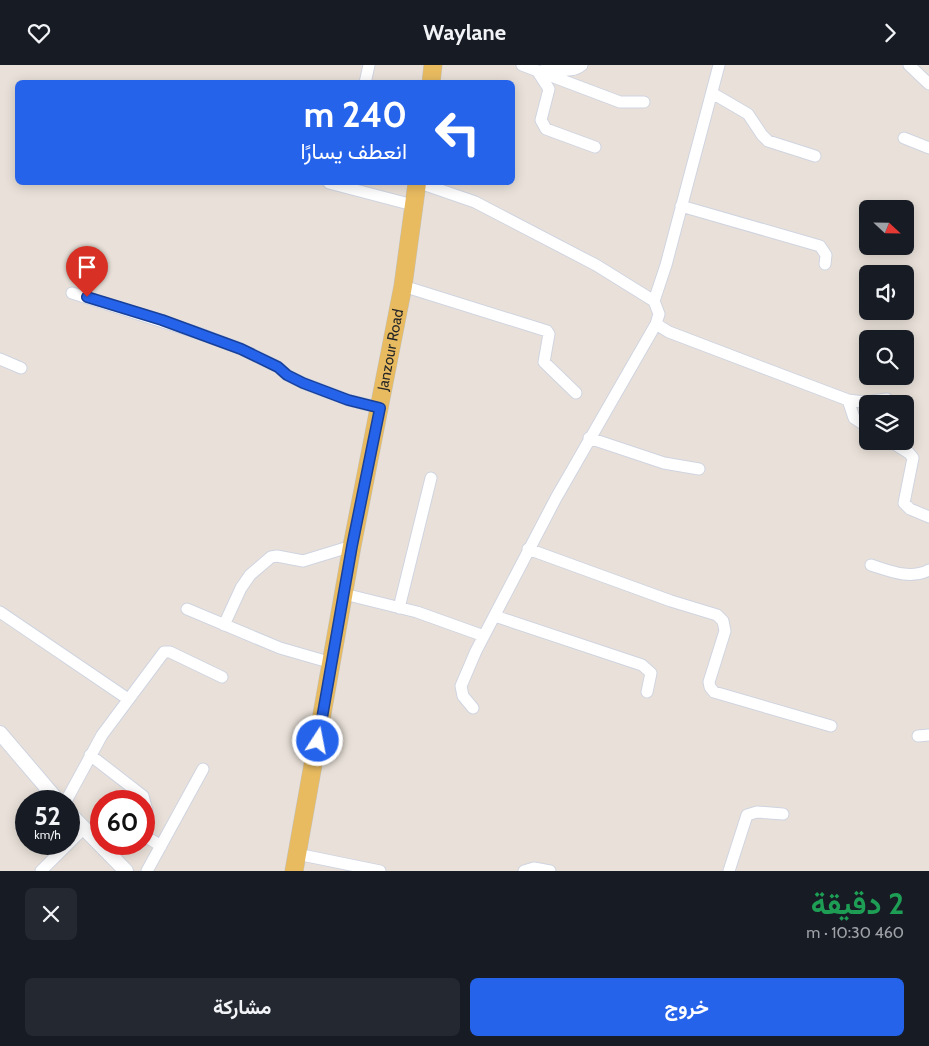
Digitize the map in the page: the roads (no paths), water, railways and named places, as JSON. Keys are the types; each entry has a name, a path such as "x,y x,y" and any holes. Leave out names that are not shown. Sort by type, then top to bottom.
{"main road":[{"path":"431,80 433,65"},
{"name":"Janzour Road","path":"296,862 352,546 403,286 413,205 418,185"}],"street":[{"path":"366,80 369,65"},
{"path":"522,65 620,102 644,102"},
{"path":"538,72 546,67 568,70 578,69 582,65"},
{"path":"654,301 666,265 719,65"},
{"path":"910,65 929,84"},
{"path":"538,72 548,89 542,114 543,126 561,136 594,147"},
{"path":"712,93 748,114 768,141 815,157"},
{"path":"904,138 929,148"},
{"path":"336,185 413,205"},
{"path":"424,185 475,202 580,256 654,301 659,314 656,324 589,438 528,549 484,636 461,686 463,696 473,708"},
{"path":"681,206 820,246 826,255 825,264"},
{"path":"403,286 546,330 548,334 544,362 576,393"},
{"path":"72,293 201,333 256,356 303,383 348,400 380,408"},
{"path":"656,324 669,332 712,350 848,401 859,402"},
{"path":"0,359 21,369"},
{"path":"848,401 854,418 859,421"},
{"path":"589,438 664,463 699,469"},
{"path":"902,450 913,458 904,503 910,509 929,517"},
{"path":"399,608 431,478"},
{"path":"224,625 241,588 250,575 271,557 277,556 303,561 352,546"},
{"path":"528,549 643,591 717,615 723,621 725,631 709,682 714,692 831,726"},
{"path":"871,565 907,575 916,575 929,569"},
{"path":"344,594 399,608 484,636"},
{"path":"187,609 296,653 332,663"},
{"path":"0,612 128,699"},
{"path":"495,616 642,665 651,673 647,692"},
{"path":"72,790 90,755 128,699 166,651 222,677"},
{"path":"0,733 49,790"},
{"path":"90,755 143,796 147,811 145,836 161,846"},
{"path":"147,871 204,769"},
{"path":"729,871 747,815 757,812 782,814"},
{"path":"80,827 126,871"},
{"path":"41,871 56,855"},
{"path":"296,862 380,871"},
{"path":"524,871 534,868 550,871"}]}
